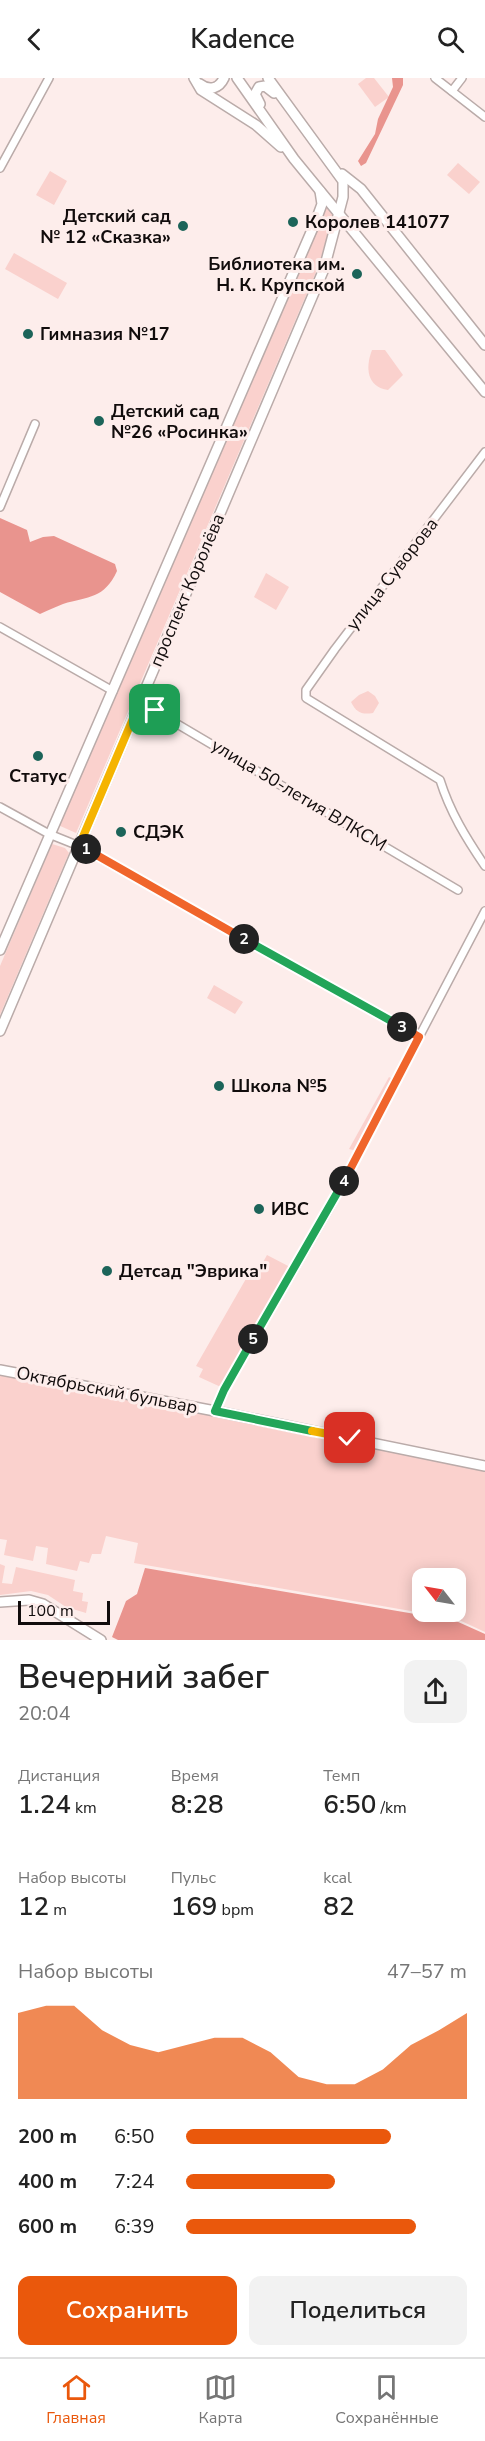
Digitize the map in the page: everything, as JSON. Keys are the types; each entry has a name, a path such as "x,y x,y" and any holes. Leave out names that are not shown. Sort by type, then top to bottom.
{"main road":[{"path":"194,79 210,89 218,86 224,78"},
{"path":"237,78 294,159 485,392"},
{"path":"194,79 201,90 255,125 294,159"},
{"path":"270,80 337,171 361,189 485,345"},
{"path":"269,122 256,97 257,89 262,86 268,87 287,105"},
{"name":"проспект Королёва","path":"0,1031 322,272 345,186 337,171"},
{"name":"проспект Королёва","path":"0,950 318,216 322,204 320,191"},
{"name":"Октябрьский бульвар","path":"0,1370 485,1466"},
{"path":"0,1611 3,1602 29,1600 43,1604 101,1640"}],"street":[{"path":"0,168 49,78"},
{"path":"435,78 485,117"},
{"path":"452,91 462,78"},
{"path":"0,507 35,424"},
{"name":"улица Суворова","path":"485,452 306,690 306,698 440,780 461,831 485,866"},
{"path":"0,627 113,691"},
{"name":"улица 50-летия ВЛКСМ","path":"140,702 458,890"},
{"path":"0,807 50,834 79,846 419,1037"},
{"name":"Октябрьский бульвар","path":"215,1411 224,1390 330,1207 485,911"}],"shaded area":[{"path":"366,78 374,78 389,97 375,107 358,84"},
{"path":"392,78 403,78 403,85 366,163 361,166 358,161 375,134 378,119 393,87"},
{"path":"458,163 480,182 469,194 447,175"},
{"path":"50,171 67,181 54,205 36,195"},
{"path":"326,206 333,214 319,265 76,833 58,825"},
{"path":"14,253 67,283 58,299 5,269"},
{"path":"372,350 385,350 403,375 388,390 376,385 370,376 368,370"},
{"path":"0,518 27,530 30,542 54,536 115,564 117,571 101,592 40,614 0,592"},
{"path":"266,573 289,587 276,610 254,597"},
{"path":"368,691 379,703 373,713 365,714 357,710 351,702"},
{"path":"52,844 65,848 69,853 0,1015 0,966"},
{"path":"214,985 243,1002 235,1014 207,998"},
{"path":"389,1077 394,1080 357,1151 349,1149"},
{"path":"267,1255 292,1268 223,1388 199,1377 203,1369 196,1366 251,1270 257,1273"},
{"path":"0,1375 241,1419 485,1471 485,1632 463,1622 466,1622 466,1568 412,1568 412,1611 134,1563 138,1543 106,1536 101,1554 92,1554 89,1563 80,1561 77,1571 46,1564 48,1548 36,1546 33,1561 4,1555 7,1540 0,1539"},
{"path":"0,1564 5,1566 2,1583 12,1584 16,1567 75,1580 73,1591 83,1593 82,1601 88,1602 86,1613 66,1607 48,1595 31,1591 0,1595"},
{"path":"145,1568 412,1614 412,1622 458,1622 485,1634 485,1640 118,1640 112,1637 126,1601 137,1594"}],"place":[{"name":"Королев 141077","path":"293,222"},
{"name":"Детский сад № 12 «Сказка»","path":"183,226"},
{"name":"Библиотека им. Н. К. Крупской","path":"357,274"},
{"name":"Гимназия №17","path":"28,334"},
{"name":"Детский сад №26 «Росинка»","path":"99,421"},
{"name":"Статус","path":"38,756"},
{"name":"СДЭК","path":"121,832"},
{"name":"Школа №5","path":"219,1086"},
{"name":"ИВС","path":"259,1209"},
{"name":"Детсад \"Эврика\"","path":"107,1271"}],"route":[{"path":"155,710 140,702 79,846 419,1037 330,1207 224,1390 215,1411 350,1438"}]}
